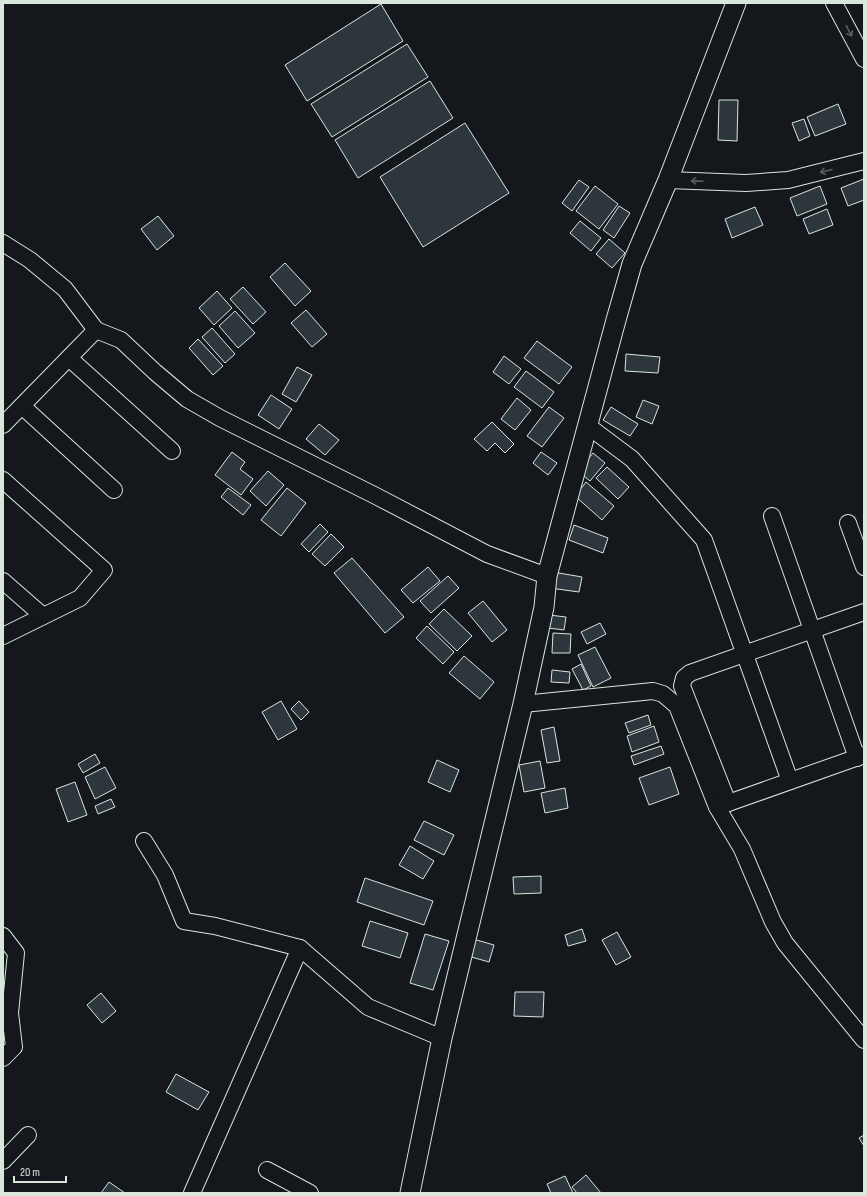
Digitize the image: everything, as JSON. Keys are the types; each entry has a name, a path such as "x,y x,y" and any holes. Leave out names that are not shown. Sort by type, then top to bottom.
{"street":[{"path":"410,1193 442,1038 523,704 544,607 547,576 616,320 632,264 668,180 736,3"},
{"path":"834,3 864,59"},
{"path":"668,180 746,183 788,180 864,161"},
{"path":"3,243 30,260 65,289 96,330 121,340 187,399 220,418 376,496 487,554 547,576"},
{"path":"3,425 96,330"},
{"path":"69,358 172,451"},
{"path":"22,406 114,490"},
{"path":"588,426 632,459 704,540 790,781"},
{"path":"3,480 104,570 80,598 3,636"},
{"path":"722,805 860,757 812,630 772,516"},
{"path":"848,523 864,567"},
{"path":"3,581 43,616"},
{"path":"722,805 682,686 684,678 690,673 745,655 864,612"},
{"path":"523,704 652,691 663,694 677,706 742,849 773,922 785,943 864,1040"},
{"path":"144,841 165,875 184,921 215,926 300,948 368,1007 442,1038"},
{"path":"3,936 16,953 10,1013 14,1047 3,1058"},
{"path":"192,1193 300,948"},
{"path":"3,1161 28,1135"},
{"path":"267,1170 310,1193"}],"building":[{"path":"381,4 403,41 307,101 285,65"},
{"path":"407,44 428,77 332,137 311,104"},
{"path":"430,81 453,118 358,178 335,140"},
{"path":"719,100 738,100 737,141 718,140"},
{"path":"838,104 846,124 815,136 807,117"},
{"path":"804,119 810,136 799,141 792,123"},
{"path":"465,123 509,193 423,247 380,177"},
{"path":"864,179 864,200 848,206 841,188"},
{"path":"579,180 589,187 572,211 562,203"},
{"path":"595,186 618,204 599,229 576,211"},
{"path":"820,186 827,204 797,216 790,198"},
{"path":"619,206 630,213 614,238 603,230"},
{"path":"755,207 763,225 732,238 725,219"},
{"path":"827,209 833,225 809,234 803,219"},
{"path":"158,216 174,236 157,250 141,229"},
{"path":"580,221 601,238 591,251 570,233"},
{"path":"609,239 625,253 612,268 596,254"},
{"path":"285,263 311,291 295,306 270,277"},
{"path":"243,287 266,312 253,324 230,299"},
{"path":"217,291 232,308 214,325 199,308"},
{"path":"306,310 327,334 312,347 291,323"},
{"path":"235,311 255,333 238,348 219,326"},
{"path":"212,328 235,354 225,363 202,337"},
{"path":"198,339 223,366 213,375 189,348"},
{"path":"537,341 572,367 559,384 524,358"},
{"path":"626,354 660,357 658,373 625,371"},
{"path":"504,356 521,369 509,384 493,372"},
{"path":"297,367 312,375 296,402 282,394"},
{"path":"526,371 554,392 542,408 514,387"},
{"path":"271,395 292,409 279,429 258,415"},
{"path":"517,398 531,410 515,430 501,419"},
{"path":"643,400 659,406 652,424 636,417"},
{"path":"549,407 564,418 542,447 527,436"},
{"path":"611,407 638,424 630,436 603,420"},
{"path":"492,422 514,444 505,453 495,443 487,451 474,439"},
{"path":"319,424 339,440 325,455 306,439"},
{"path":"232,452 245,462 240,469 253,479 241,495 215,475"},
{"path":"541,452 557,463 548,475 533,463"},
{"path":"593,453 605,463 590,481 578,471"},
{"path":"607,467 629,487 618,499 596,478"},
{"path":"268,471 284,485 266,506 250,491"},
{"path":"586,482 614,506 602,520 575,496"},
{"path":"228,488 251,505 243,515 221,497"},
{"path":"287,488 306,503 281,536 261,520"},
{"path":"320,524 328,532 309,552 301,544"},
{"path":"574,525 608,538 603,553 569,540"},
{"path":"331,534 344,547 325,566 312,554"},
{"path":"352,558 404,617 385,633 334,573"},
{"path":"428,567 440,581 413,603 401,590"},
{"path":"553,572 582,577 579,592 550,588"},
{"path":"448,576 459,588 431,613 420,601"},
{"path":"483,601 507,630 492,642 468,613"},
{"path":"444,609 472,636 457,651 429,624"},
{"path":"549,615 566,617 564,630 548,628"},
{"path":"600,623 606,634 587,644 581,632"},
{"path":"427,626 454,652 443,664 416,638"},
{"path":"553,633 571,634 570,653 552,653"},
{"path":"595,647 611,678 593,687 578,655"},
{"path":"464,656 494,682 480,699 449,673"},
{"path":"581,664 591,686 583,690 572,669"},
{"path":"552,670 570,672 569,683 551,682"},
{"path":"281,701 297,729 278,740 262,712"},
{"path":"299,701 309,712 301,720 291,709"},
{"path":"648,715 651,725 629,733 625,723"},
{"path":"654,726 659,742 632,752 627,736"},
{"path":"554,727 560,761 547,763 541,730"},
{"path":"661,746 664,754 634,765 631,756"},
{"path":"95,754 100,763 83,773 78,764"},
{"path":"437,760 459,770 450,792 428,782"},
{"path":"540,761 545,788 524,792 519,765"},
{"path":"105,767 116,788 95,799 85,777"},
{"path":"670,767 679,794 649,805 639,778"},
{"path":"75,782 87,815 68,822 56,789"},
{"path":"565,788 568,808 545,813 541,793"},
{"path":"111,799 115,807 98,814 95,806"},
{"path":"424,821 454,835 444,855 414,840"},
{"path":"410,846 434,861 423,879 399,865"},
{"path":"541,876 541,893 514,894 513,877"},
{"path":"365,878 433,901 424,925 357,902"},
{"path":"370,921 408,933 400,958 362,946"},
{"path":"582,929 586,941 568,946 565,935"},
{"path":"617,932 631,957 616,965 602,940"},
{"path":"425,934 449,941 433,990 410,983"},
{"path":"473,939 494,945 489,962 468,956"},
{"path":"515,992 544,992 543,1017 514,1016"},
{"path":"101,993 116,1011 102,1023 87,1005"},
{"path":"176,1074 209,1092 198,1110 166,1092"},
{"path":"864,1135 864,1146 859,1138"},
{"path":"586,1175 601,1193 577,1193 572,1187"},
{"path":"565,1176 573,1193 551,1193 547,1184"},
{"path":"109,1182 125,1193 101,1193"}]}
